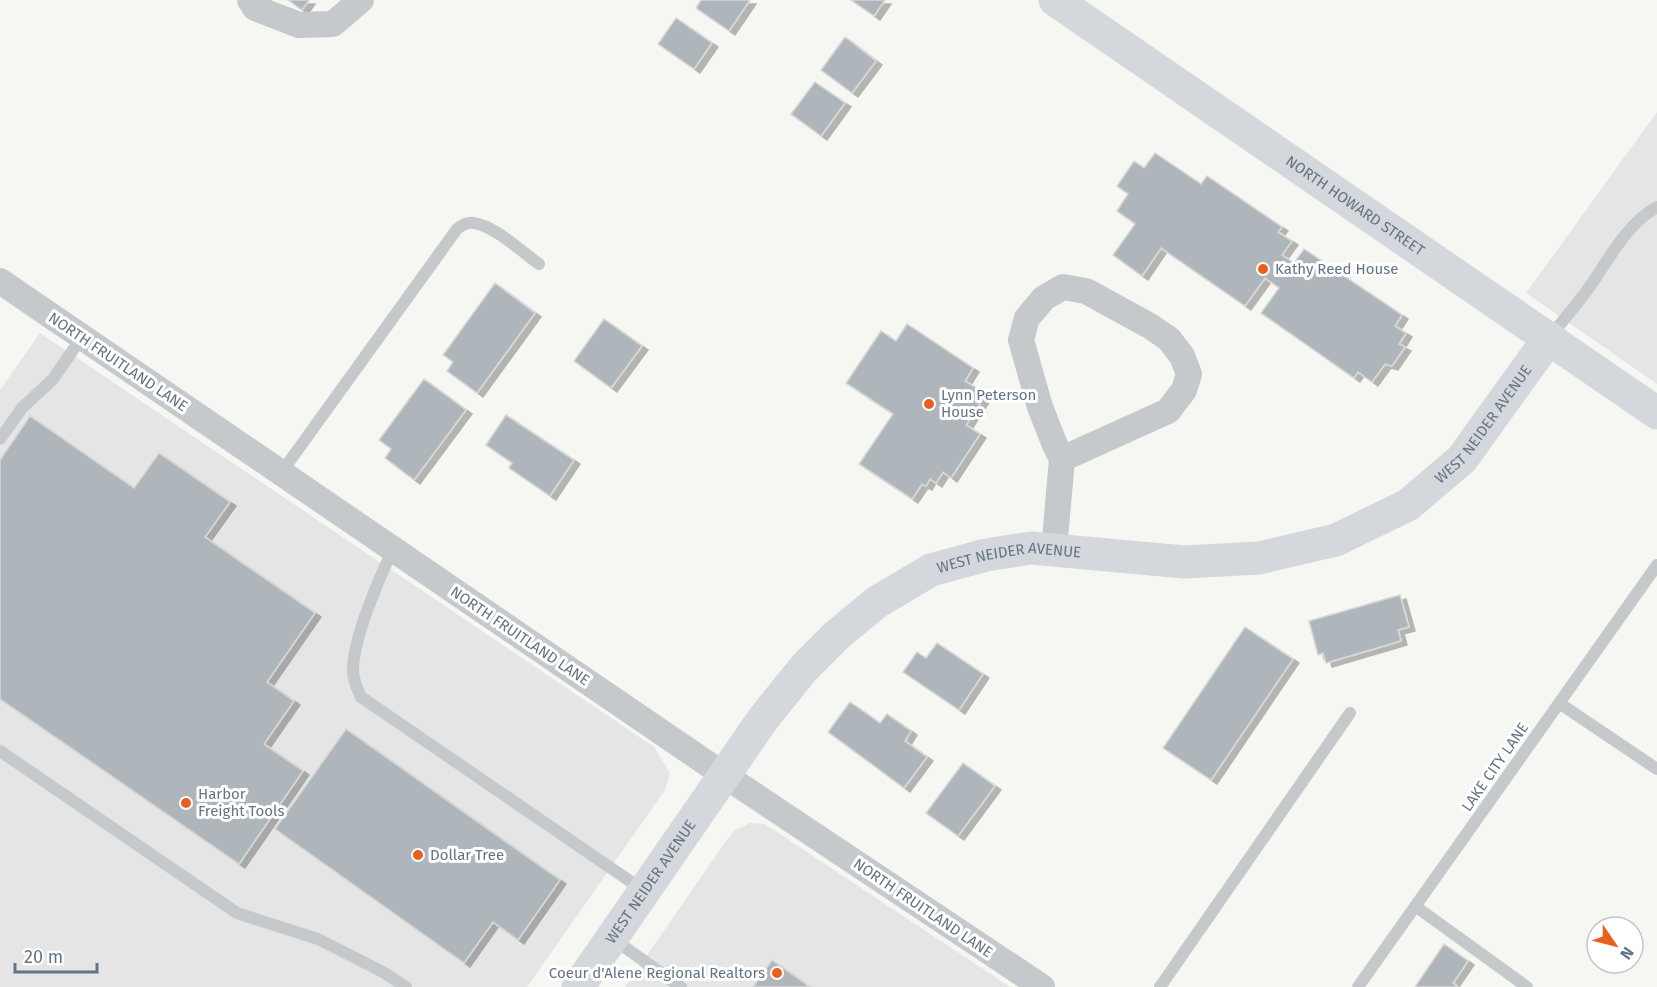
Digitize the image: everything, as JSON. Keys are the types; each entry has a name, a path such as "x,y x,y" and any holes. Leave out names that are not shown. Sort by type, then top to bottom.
{"street":[{"path":"250,0 255,8 299,25 333,24 361,0"},
{"name":"NORTH HOWARD STREET","path":"1055,0 1657,413"},
{"name":"NORTH FRUITLAND LANE","path":"0,281 724,776 1042,987"},
{"path":"1054,550 1062,459 1040,407 1022,340 1027,318 1044,298 1063,287 1086,291 1169,339 1182,357 1189,374 1184,390 1168,411 1062,459"},
{"name":"WEST NEIDER AVENUE","path":"578,987 763,719 804,668 837,635 877,602 931,570 986,555 1030,548 1184,562 1259,558 1336,540 1408,505 1462,459 1549,338"}],"lane":[{"path":"1549,338 1587,290 1631,226 1657,207"},
{"path":"281,473 457,229 472,222 487,227 539,264"},
{"path":"0,439 22,408 53,379 82,337"},
{"path":"393,549 379,577 358,645 353,670 361,697 644,891"},
{"name":"LAKE CITY LANE","path":"1358,987 1657,565"},
{"path":"1559,703 1657,769"},
{"path":"1160,987 1350,713"},
{"path":"0,751 237,913 318,939 383,972 406,987"},
{"path":"1415,906 1527,987"},
{"path":"611,939 681,987"}],"shaded area":[{"path":"1657,112 1657,384 1526,293"},
{"path":"40,333 654,747 670,773 665,790 527,987 0,987 0,390"},
{"path":"750,823 765,824 1010,987 625,987 726,841 735,830"}],"building":[{"path":"288,0 309,0 302,10"},
{"path":"701,0 750,0 729,31 696,8"},
{"path":"851,0 885,0 874,16"},
{"path":"676,18 712,43 694,69 658,44"},
{"path":"845,37 876,61 852,93 821,70"},
{"path":"815,82 845,103 821,136 791,114"},
{"name":"Kathy Reed House","path":"1155,153 1201,184 1207,176 1282,227 1278,232 1292,241 1282,255 1294,263 1304,249 1402,315 1395,326 1406,333 1399,344 1405,347 1392,366 1385,364 1372,382 1358,372 1354,378 1261,313 1279,288 1265,278 1245,306 1161,248 1142,276 1113,255 1135,224 1117,211 1128,194 1117,186 1134,161 1144,168"},
{"path":"495,283 535,313 477,393 447,371 453,362 443,355"},
{"path":"604,319 642,346 611,388 574,361"},
{"name":"Lynn Peterson House","path":"907,324 973,368 965,381 986,394 966,425 980,434 951,478 943,472 936,483 930,479 926,486 922,484 912,499 859,464 893,414 846,383 881,331 896,341"},
{"path":"424,379 466,410 414,480 385,458 391,449 379,440"},
{"path":"506,415 574,460 550,496 509,468 512,463 486,445"},
{"path":"30,416 134,488 159,453 230,502 205,537 315,613 267,682 294,701 264,744 303,771 239,864 0,699 0,460"},
{"path":"1400,595 1409,627 1398,630 1401,641 1326,663 1323,653 1318,655 1309,621"},
{"path":"1245,627 1293,659 1211,780 1163,748"},
{"path":"937,643 983,674 959,710 903,672 917,652 926,658"},
{"path":"850,702 880,723 887,714 911,731 905,741 927,757 904,788 828,732"},
{"name":"Dollar Tree","path":"346,729 560,880 518,940 493,922 464,963 275,829"},
{"path":"963,763 995,786 958,836 926,813"},
{"path":"1444,944 1468,961 1453,983 1458,987 1415,987"},
{"name":"Coeur d'Alene Regional Realtors","path":"772,960 810,987 753,987"}],"place":[{"name":"Kathy Reed House","path":"1263,269"},
{"name":"Lynn Peterson House","path":"929,404"},
{"name":"Harbor Freight Tools","path":"186,803"},
{"name":"Dollar Tree","path":"418,855"},
{"name":"Coeur d'Alene Regional Realtors","path":"777,973"}]}
